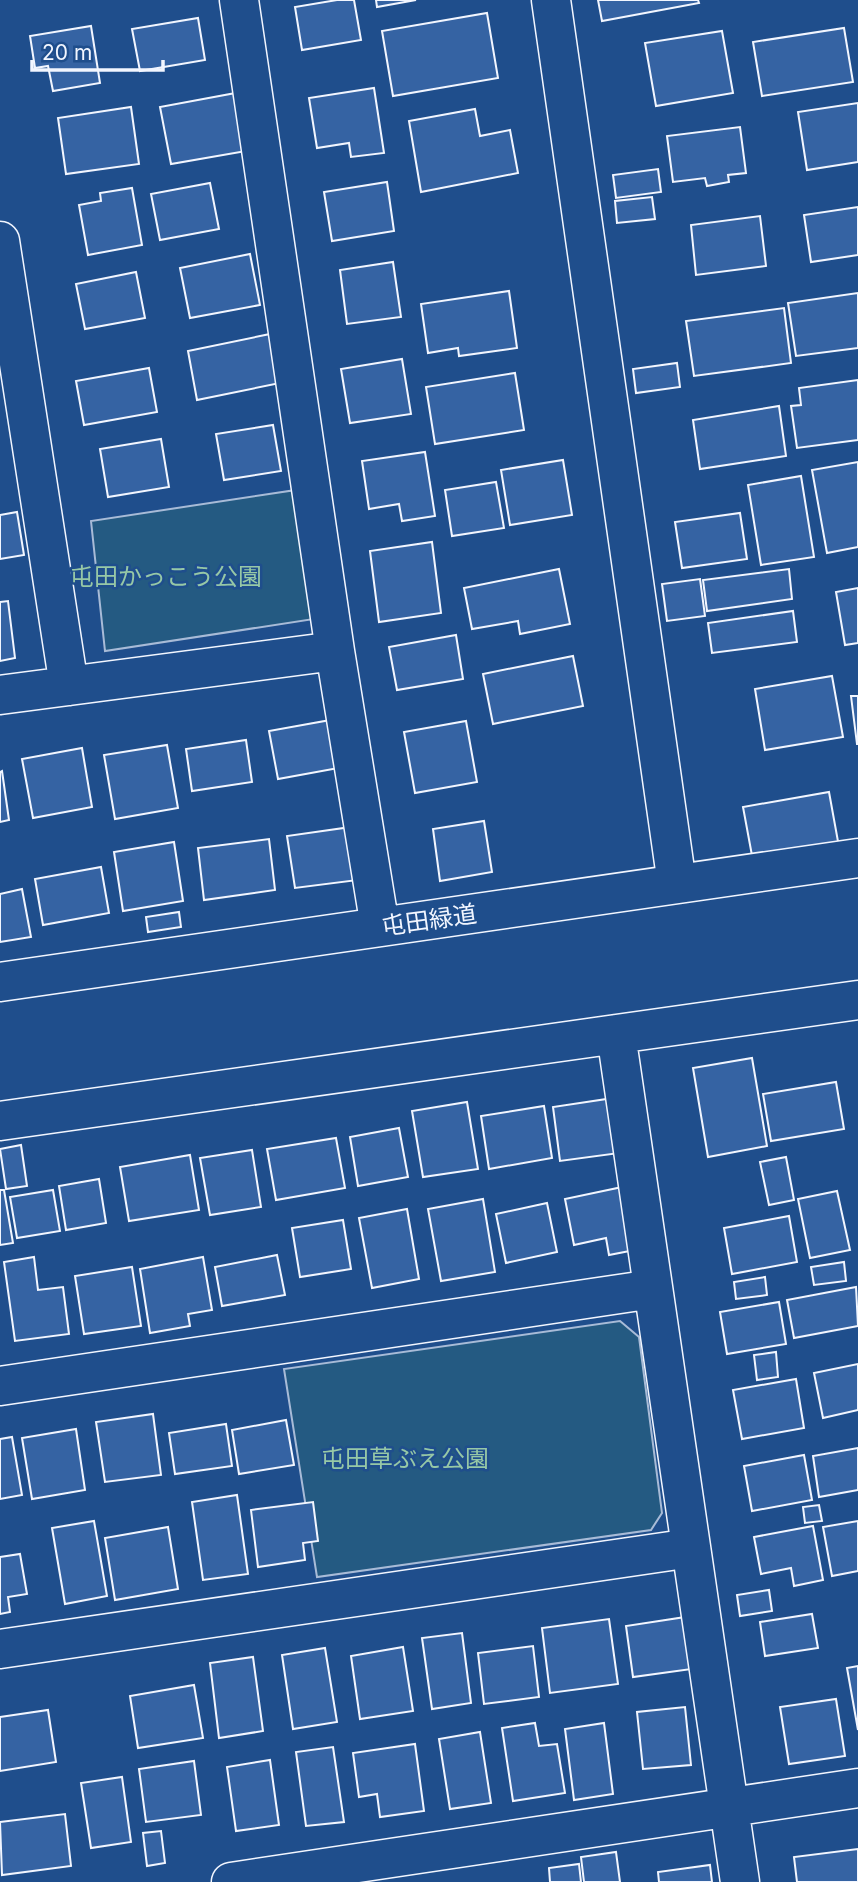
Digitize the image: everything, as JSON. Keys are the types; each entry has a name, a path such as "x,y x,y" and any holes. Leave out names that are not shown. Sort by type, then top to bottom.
{"street":[{"path":"239,0 335,651 380,927"},
{"path":"551,0 677,884"},
{"path":"0,241 69,686"},
{"path":"0,695 335,651"},
{"name":"屯田緑道","path":"0,982 858,858"},
{"path":"0,1121 858,1000"},
{"path":"616,1034 740,1882"},
{"path":"0,1386 653,1289"},
{"path":"0,1649 691,1548"},
{"path":"231,1882 858,1788"}],"green space":[{"name":"屯田かっこう公園","path":"296,490 314,619 105,651 91,521"},
{"name":"屯田草ぶえ公園","path":"620,1321 639,1337 662,1513 651,1530 317,1577 284,1369"}],"building":[{"path":"354,0 361,40 302,50 295,7"},
{"path":"376,0 416,0 377,7"},
{"path":"598,0 698,0 699,3 602,21"},
{"path":"487,13 498,78 393,96 382,31"},
{"path":"198,18 205,60 140,71 132,29"},
{"path":"91,26 100,83 53,91 48,66 35,68 30,36"},
{"path":"844,28 853,82 762,96 753,42"},
{"path":"722,31 733,93 656,106 645,43"},
{"path":"374,88 384,153 351,157 349,143 317,148 309,98"},
{"path":"241,92 252,150 171,164 160,107"},
{"path":"858,103 858,162 807,170 798,112"},
{"path":"131,107 139,164 66,174 58,118"},
{"path":"475,109 480,136 510,130 518,173 421,192 409,121"},
{"path":"740,127 746,173 728,175 729,182 707,186 705,178 673,182 667,136"},
{"path":"658,169 661,192 616,198 613,175"},
{"path":"387,182 394,231 332,241 324,192"},
{"path":"210,183 219,229 160,240 151,194"},
{"path":"132,188 142,245 88,255 79,205 101,201 100,193"},
{"path":"652,197 655,219 617,223 615,201"},
{"path":"858,207 858,255 811,262 804,215"},
{"path":"760,216 766,266 696,275 691,225"},
{"path":"250,254 260,305 190,318 180,268"},
{"path":"393,262 401,317 347,324 340,270"},
{"path":"136,272 145,318 85,329 76,284"},
{"path":"509,291 517,348 459,356 458,348 428,353 421,304"},
{"path":"858,293 858,348 796,356 788,303"},
{"path":"784,308 791,363 694,376 686,321"},
{"path":"270,334 280,383 197,400 188,351"},
{"path":"402,359 411,414 350,423 341,369"},
{"path":"677,363 680,387 636,393 633,369"},
{"path":"149,368 157,412 84,425 76,381"},
{"path":"515,373 524,430 435,444 426,387"},
{"path":"858,380 858,440 797,448 791,406 801,405 799,388"},
{"path":"779,406 786,456 700,469 693,420"},
{"path":"273,425 281,471 224,480 216,434"},
{"path":"161,439 169,487 108,497 100,449"},
{"path":"425,452 435,516 402,521 399,504 369,509 362,461"},
{"path":"563,460 572,515 510,525 501,470"},
{"path":"858,462 858,547 827,553 812,470"},
{"path":"801,476 814,557 761,565 748,485"},
{"path":"496,482 504,528 452,536 445,490"},
{"path":"17,512 24,555 0,559 0,515"},
{"path":"740,513 747,559 682,568 675,522"},
{"path":"432,542 441,613 379,622 370,551"},
{"path":"559,569 570,624 520,634 518,621 472,629 464,588"},
{"path":"789,569 792,599 707,611 703,580"},
{"path":"700,579 705,616 667,621 662,584"},
{"path":"858,588 858,643 845,645 836,592"},
{"path":"8,601 15,658 0,661 0,602"},
{"path":"793,611 797,642 712,653 708,623"},
{"path":"456,635 463,679 397,690 389,647"},
{"path":"573,656 583,706 493,724 483,674"},
{"path":"832,676 843,737 765,750 755,689"},
{"path":"851,696 858,696 858,744 857,744"},
{"path":"336,719 344,767 278,779 269,731"},
{"path":"466,721 477,782 415,793 404,732"},
{"path":"246,740 252,782 192,791 186,749"},
{"path":"167,745 178,808 115,819 104,755"},
{"path":"82,748 92,807 33,818 22,759"},
{"path":"2,771 9,820 0,822 0,772"},
{"path":"829,792 839,847 753,861 743,807"},
{"path":"484,821 492,872 440,881 433,829"},
{"path":"351,827 358,880 295,888 287,836"},
{"path":"269,839 275,890 204,900 198,848"},
{"path":"174,842 183,901 123,911 114,852"},
{"path":"101,867 109,913 43,925 35,879"},
{"path":"22,889 31,937 0,942 0,894"},
{"path":"179,912 181,927 148,932 146,917"},
{"path":"752,1058 767,1146 708,1157 693,1068"},
{"path":"836,1082 844,1129 771,1141 763,1094"},
{"path":"620,1097 627,1152 560,1161 553,1107"},
{"path":"467,1102 478,1169 423,1177 412,1111"},
{"path":"544,1106 552,1158 489,1169 481,1116"},
{"path":"399,1128 408,1177 358,1186 350,1137"},
{"path":"336,1138 345,1188 276,1200 267,1149"},
{"path":"21,1145 27,1186 6,1189 0,1149"},
{"path":"252,1150 261,1207 210,1215 200,1158"},
{"path":"190,1155 199,1210 129,1221 120,1167"},
{"path":"786,1157 794,1200 769,1205 760,1162"},
{"path":"99,1179 106,1223 66,1230 59,1186"},
{"path":"627,1186 640,1249 609,1255 606,1238 574,1245 565,1199"},
{"path":"0,1190 4,1190 13,1243 0,1245"},
{"path":"53,1190 60,1231 17,1238 10,1197"},
{"path":"837,1191 850,1250 810,1258 798,1199"},
{"path":"483,1199 495,1272 441,1281 428,1209"},
{"path":"547,1203 557,1252 506,1263 496,1214"},
{"path":"407,1209 419,1279 372,1288 359,1218"},
{"path":"789,1216 797,1262 732,1274 724,1228"},
{"path":"343,1220 351,1269 300,1277 292,1228"},
{"path":"277,1255 285,1295 222,1306 215,1267"},
{"path":"34,1257 38,1290 63,1287 69,1334 15,1341 4,1262"},
{"path":"203,1257 212,1310 188,1314 190,1326 150,1333 140,1269"},
{"path":"844,1262 846,1281 814,1285 811,1267"},
{"path":"132,1267 141,1326 84,1334 75,1276"},
{"path":"765,1277 767,1295 736,1299 734,1282"},
{"path":"856,1287 858,1326 794,1338 787,1300"},
{"path":"779,1302 786,1344 727,1354 720,1312"},
{"path":"776,1352 778,1377 757,1380 754,1355"},
{"path":"858,1364 858,1410 823,1418 814,1373"},
{"path":"796,1379 804,1428 742,1439 733,1390"},
{"path":"153,1414 161,1475 105,1482 96,1422"},
{"path":"286,1420 294,1465 239,1474 232,1430"},
{"path":"226,1424 232,1466 175,1474 169,1433"},
{"path":"76,1429 85,1490 32,1499 22,1438"},
{"path":"12,1437 22,1495 0,1499 0,1439"},
{"path":"858,1448 858,1490 819,1497 813,1456"},
{"path":"804,1455 812,1500 752,1511 744,1466"},
{"path":"237,1495 248,1574 203,1580 192,1502"},
{"path":"313,1502 318,1541 303,1543 305,1560 258,1567 251,1510"},
{"path":"819,1505 822,1521 805,1523 803,1507"},
{"path":"94,1521 107,1596 65,1604 52,1528"},
{"path":"858,1521 858,1571 832,1576 823,1527"},
{"path":"813,1526 823,1580 794,1586 791,1568 761,1574 754,1537"},
{"path":"168,1527 178,1589 115,1600 105,1538"},
{"path":"20,1554 27,1594 8,1597 10,1612 0,1614 0,1557"},
{"path":"769,1590 772,1611 740,1616 737,1595"},
{"path":"812,1614 818,1648 765,1656 760,1622"},
{"path":"692,1616 699,1668 633,1677 626,1626"},
{"path":"609,1619 618,1684 550,1693 542,1628"},
{"path":"462,1633 471,1703 432,1709 422,1638"},
{"path":"533,1646 539,1697 484,1704 478,1653"},
{"path":"403,1647 413,1711 360,1719 351,1656"},
{"path":"325,1648 337,1722 293,1729 282,1655"},
{"path":"253,1657 263,1731 219,1738 210,1663"},
{"path":"858,1666 858,1730 847,1668"},
{"path":"194,1685 203,1738 138,1748 130,1696"},
{"path":"836,1699 845,1756 789,1764 780,1707"},
{"path":"685,1707 691,1765 643,1769 637,1712"},
{"path":"48,1710 56,1762 0,1771 0,1717"},
{"path":"535,1723 539,1746 557,1744 565,1793 513,1801 502,1728"},
{"path":"604,1723 613,1794 574,1800 565,1729"},
{"path":"480,1732 491,1803 450,1809 439,1739"},
{"path":"415,1744 424,1811 380,1817 377,1794 359,1797 353,1753"},
{"path":"333,1747 344,1822 306,1826 296,1752"},
{"path":"270,1760 279,1825 236,1831 227,1767"},
{"path":"194,1761 201,1815 146,1822 139,1769"},
{"path":"122,1777 131,1842 91,1848 81,1783"},
{"path":"65,1814 71,1866 2,1875 0,1822"},
{"path":"161,1831 165,1863 147,1866 143,1833"},
{"path":"858,1849 858,1882 797,1882 794,1857"},
{"path":"616,1852 620,1882 584,1882 581,1857"},
{"path":"579,1864 581,1882 550,1882 549,1868"},
{"path":"710,1865 712,1882 659,1882 658,1872"}]}
